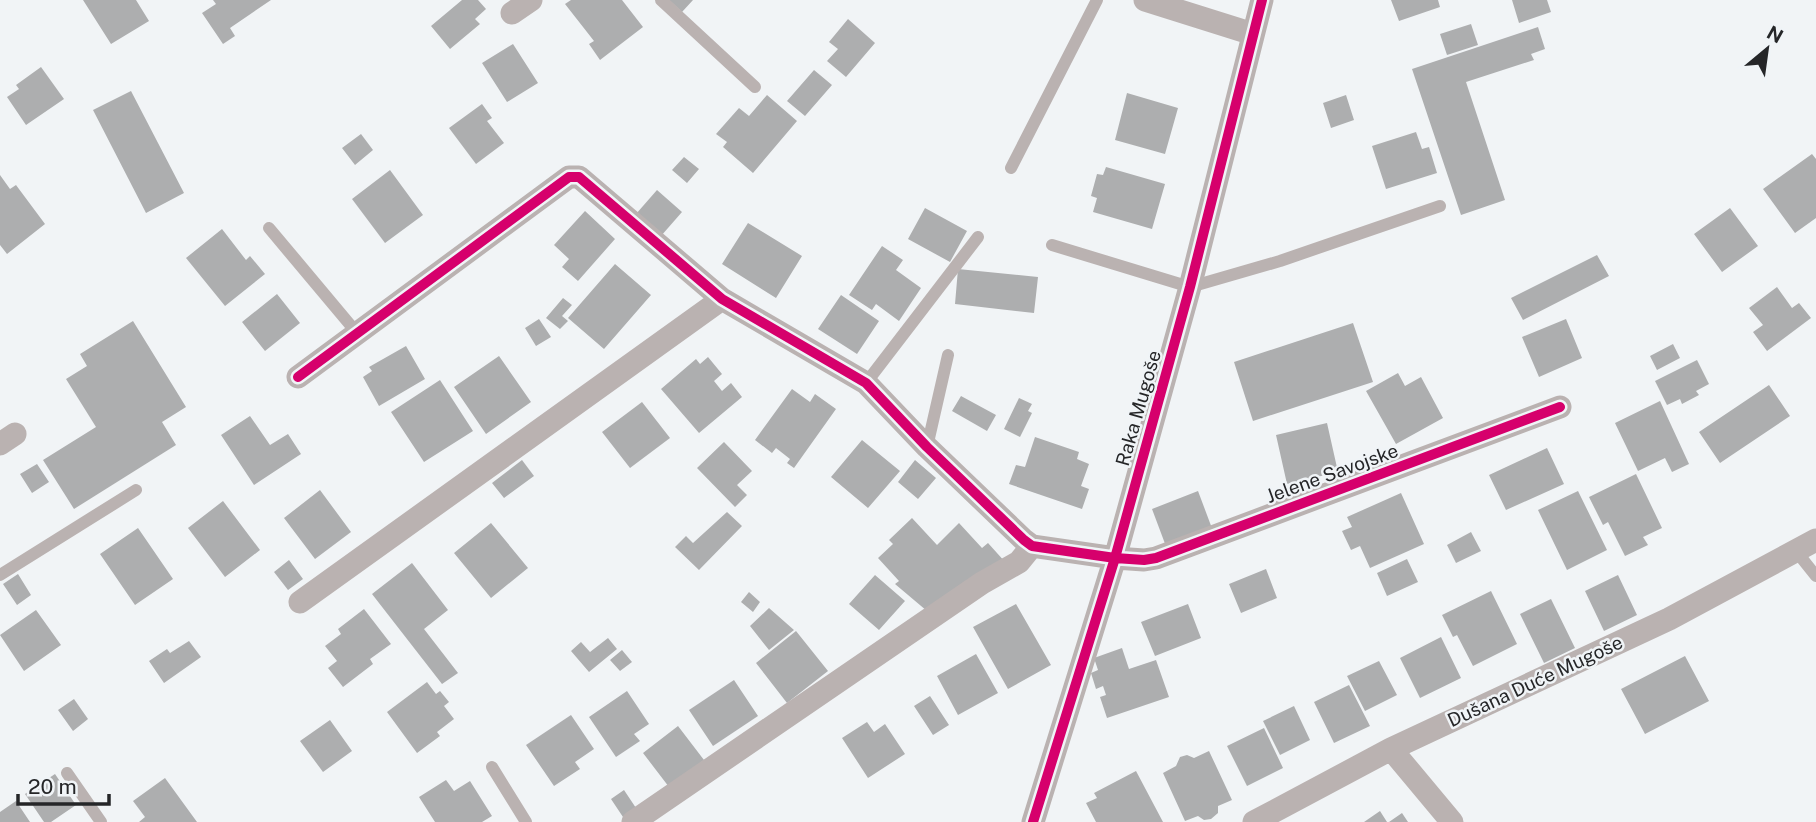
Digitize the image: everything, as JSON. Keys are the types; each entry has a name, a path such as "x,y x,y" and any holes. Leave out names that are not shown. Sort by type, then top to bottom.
{"street":[{"path":"512,13 531,0"},
{"path":"1145,0 1253,34"},
{"name":"Raka Mugoše","path":"1033,822 1115,558 1190,287 1262,0"},
{"path":"298,377 569,177 579,177 722,299 866,383 927,447 1015,533 1032,546 1018,562 982,583 633,822"},
{"path":"300,602 722,299"},
{"name":"Jelene Savojske","path":"1032,546 1115,558 1156,558 1560,407"},
{"name":"Dušana Duće Mugoše","path":"1254,822 1391,749 1669,619 1806,545"},
{"path":"1391,749 1452,822"}],"lane":[{"path":"661,0 755,87"},
{"path":"1011,168 1097,0"},
{"path":"1052,246 1190,287 1280,261 1440,206"},
{"path":"269,228 357,333"},
{"path":"866,383 978,237"},
{"path":"927,447 948,355"},
{"path":"0,575 136,490"},
{"path":"1806,545 1816,576"},
{"path":"492,767 526,822"},
{"path":"67,772 101,822"}],"building":[{"path":"83,0 136,0 149,21 111,44"},
{"path":"213,0 271,0 230,28 235,36 223,44 202,13 216,4"},
{"path":"462,0 478,0 486,9 475,19 480,24 450,49 431,26"},
{"path":"571,0 622,0 643,27 600,60 589,44 594,41 565,4"},
{"path":"669,0 693,0 682,12"},
{"path":"1391,0 1438,0 1440,7 1399,21"},
{"path":"1512,0 1547,0 1551,12 1519,23"},
{"path":"848,19 875,43 846,77 827,61 838,49 829,42"},
{"path":"1471,24 1478,45 1447,55 1440,34"},
{"path":"1538,27 1545,49 1531,54 1534,60 1466,82 1505,200 1461,215 1412,69"},
{"path":"513,44 538,83 507,102 482,63"},
{"path":"41,67 64,99 26,125 7,97 19,89 16,85"},
{"path":"814,70 832,85 805,116 787,101"},
{"path":"131,91 184,193 146,213 93,110"},
{"path":"1127,93 1178,108 1165,154 1115,140"},
{"path":"767,95 797,121 753,173 723,147 727,142 716,134 739,108 749,116"},
{"path":"1346,95 1354,120 1331,128 1323,103"},
{"path":"482,104 492,118 487,121 504,143 476,164 449,128"},
{"path":"1416,132 1422,149 1429,147 1437,173 1386,189 1372,146"},
{"path":"361,134 373,150 355,165 342,148"},
{"path":"1812,154 1816,159 1816,218 1795,233 1763,189"},
{"path":"684,157 699,169 687,183 672,170"},
{"path":"1106,167 1165,184 1152,229 1093,212 1097,198 1091,196 1097,174 1103,175"},
{"path":"390,170 423,215 385,243 352,199"},
{"path":"0,175 10,189 16,185 45,224 7,254 0,245"},
{"path":"657,190 682,212 661,236 636,214"},
{"path":"925,208 967,231 950,262 908,239"},
{"path":"1730,208 1758,246 1722,272 1694,234"},
{"path":"585,211 615,239 578,281 562,267 569,259 554,245"},
{"path":"748,223 802,256 776,298 722,264"},
{"path":"222,229 246,260 250,256 265,274 225,306 186,258"},
{"path":"882,246 903,260 896,270 921,288 899,321 876,304 872,310 849,295"},
{"path":"1597,255 1609,276 1523,320 1511,298"},
{"path":"615,264 651,295 604,349 568,318"},
{"path":"958,269 1038,277 1034,313 955,304"},
{"path":"1777,287 1792,308 1799,303 1811,318 1767,351 1753,332 1763,325 1749,308"},
{"path":"277,294 300,323 265,351 242,322"},
{"path":"841,295 879,321 857,354 818,329"},
{"path":"563,298 572,305 562,316 568,321 560,329 546,318"},
{"path":"539,319 551,337 536,346 525,328"},
{"path":"1566,319 1582,358 1539,377 1522,337"},
{"path":"133,321 186,407 162,422 176,445 74,509 43,460 96,427 66,379 87,366 80,354"},
{"path":"1353,323 1373,382 1253,421 1234,362"},
{"path":"1673,344 1680,358 1657,370 1650,356"},
{"path":"406,346 425,379 379,406 363,377 372,371 369,367"},
{"path":"499,356 531,402 486,434 454,387"},
{"path":"708,357 722,374 714,381 722,391 731,383 742,397 699,433 661,389 696,359 700,364"},
{"path":"1697,360 1709,384 1696,391 1699,395 1682,404 1680,399 1667,405 1655,381"},
{"path":"1398,373 1405,386 1421,377 1443,418 1396,444 1366,391"},
{"path":"440,380 473,431 424,462 391,412"},
{"path":"1769,385 1790,416 1720,463 1699,432"},
{"path":"792,389 810,402 815,394 836,409 794,468 787,463 790,459 776,448 772,453 755,440"},
{"path":"961,396 996,415 987,431 952,411"},
{"path":"1019,398 1032,404 1028,411 1032,413 1020,437 1004,429"},
{"path":"1660,401 1689,464 1672,472 1665,458 1638,471 1615,423"},
{"path":"642,402 670,438 630,468 602,432"},
{"path":"250,416 270,445 288,434 301,454 254,485 221,435"},
{"path":"1327,423 1338,472 1287,484 1276,435"},
{"path":"1035,437 1079,452 1077,459 1089,464 1081,486 1089,489 1082,509 1009,484 1016,465 1025,467"},
{"path":"862,440 900,471 868,508 831,477"},
{"path":"724,442 752,471 737,485 747,495 735,507 697,468"},
{"path":"1547,448 1564,484 1506,510 1489,475"},
{"path":"522,460 534,476 504,498 492,483"},
{"path":"915,460 936,478 918,499 898,482"},
{"path":"37,464 49,482 32,493 20,474"},
{"path":"1636,474 1662,528 1643,537 1648,545 1625,556 1608,522 1603,525 1589,497"},
{"path":"320,490 351,532 315,559 284,518"},
{"path":"1198,491 1213,531 1167,549 1152,509"},
{"path":"1578,491 1607,550 1567,570 1538,510"},
{"path":"1401,493 1424,544 1370,568 1360,546 1351,550 1342,531 1352,527 1347,517"},
{"path":"223,501 260,550 225,577 188,528"},
{"path":"727,512 742,526 699,570 675,547 686,536 693,543"},
{"path":"912,518 937,545 959,523 982,548 988,543 1006,563 927,611 895,584 899,581 878,558 893,544 889,540"},
{"path":"491,523 528,568 491,598 454,553"},
{"path":"138,528 173,579 135,605 100,554"},
{"path":"1471,532 1481,551 1456,563 1447,545"},
{"path":"1407,559 1418,582 1387,596 1377,573"},
{"path":"289,560 303,579 288,590 274,572"},
{"path":"412,563 448,610 424,629 458,673 442,684 372,594"},
{"path":"1266,569 1277,598 1241,613 1229,584"},
{"path":"18,574 31,595 17,605 3,584"},
{"path":"875,575 905,601 879,630 849,604"},
{"path":"1618,575 1637,615 1604,631 1585,591"},
{"path":"1491,591 1517,644 1473,666 1457,635 1453,637 1442,615"},
{"path":"749,592 760,602 753,612 741,602"},
{"path":"1551,599 1575,648 1544,663 1520,614"},
{"path":"1016,604 1051,665 1008,689 973,627"},
{"path":"1188,604 1201,638 1155,656 1141,622"},
{"path":"769,608 794,630 769,650 750,626"},
{"path":"364,609 391,644 370,659 373,664 343,687 328,668 337,661 325,646 341,634 338,629"},
{"path":"36,610 61,645 24,671 0,635"},
{"path":"796,631 828,671 787,703 756,663"},
{"path":"1441,637 1461,678 1420,698 1400,658"},
{"path":"608,638 617,649 589,672 571,651 581,642 590,652"},
{"path":"189,641 201,657 164,683 149,661 167,649 170,653"},
{"path":"1122,648 1129,669 1156,660 1169,697 1107,718 1100,697 1106,695 1103,686 1096,689 1091,673 1098,670 1094,658"},
{"path":"622,650 632,662 620,671 610,660"},
{"path":"976,654 998,693 958,715 937,676"},
{"path":"1685,656 1709,701 1645,734 1621,689"},
{"path":"1379,661 1397,695 1365,711 1347,676"},
{"path":"734,680 758,716 713,746 689,710"},
{"path":"427,682 436,694 440,691 449,702 444,706 454,719 437,732 440,736 417,753 387,712"},
{"path":"1349,685 1370,726 1334,743 1314,702"},
{"path":"627,691 649,724 634,734 640,741 616,757 589,717"},
{"path":"930,696 949,725 933,735 914,706"},
{"path":"74,699 88,719 73,731 58,710"},
{"path":"1294,706 1310,740 1280,755 1263,721"},
{"path":"571,715 594,749 575,762 580,769 554,786 526,745"},
{"path":"330,720 352,751 323,772 300,741"},
{"path":"867,722 874,732 885,724 905,754 868,778 842,738"},
{"path":"678,726 704,760 669,787 643,753"},
{"path":"1264,728 1283,768 1247,786 1227,746"},
{"path":"1209,751 1232,800 1218,806 1218,813 1211,819 1204,820 1198,816 1185,821 1163,773 1176,766 1180,757 1187,755 1194,758"},
{"path":"1136,771 1163,822 1096,822 1086,803 1097,798 1094,793"},
{"path":"55,774 76,805 51,822 44,822 25,794"},
{"path":"165,778 197,822 139,822 145,817 133,801"},
{"path":"446,780 454,791 470,781 492,816 482,822 435,822 419,797"},
{"path":"624,790 636,808 623,817 611,799"},
{"path":"16,801 30,822 0,822 0,812"},
{"path":"1380,811 1387,822 1364,822"},
{"path":"1402,813 1408,822 1389,822"}],"cycle path":[{"path":"1033,822 1115,558 1190,287 1262,0"},
{"path":"298,377 569,177 579,177 722,299 866,383 927,447 1032,546 1115,558 1156,558 1560,407"}]}
